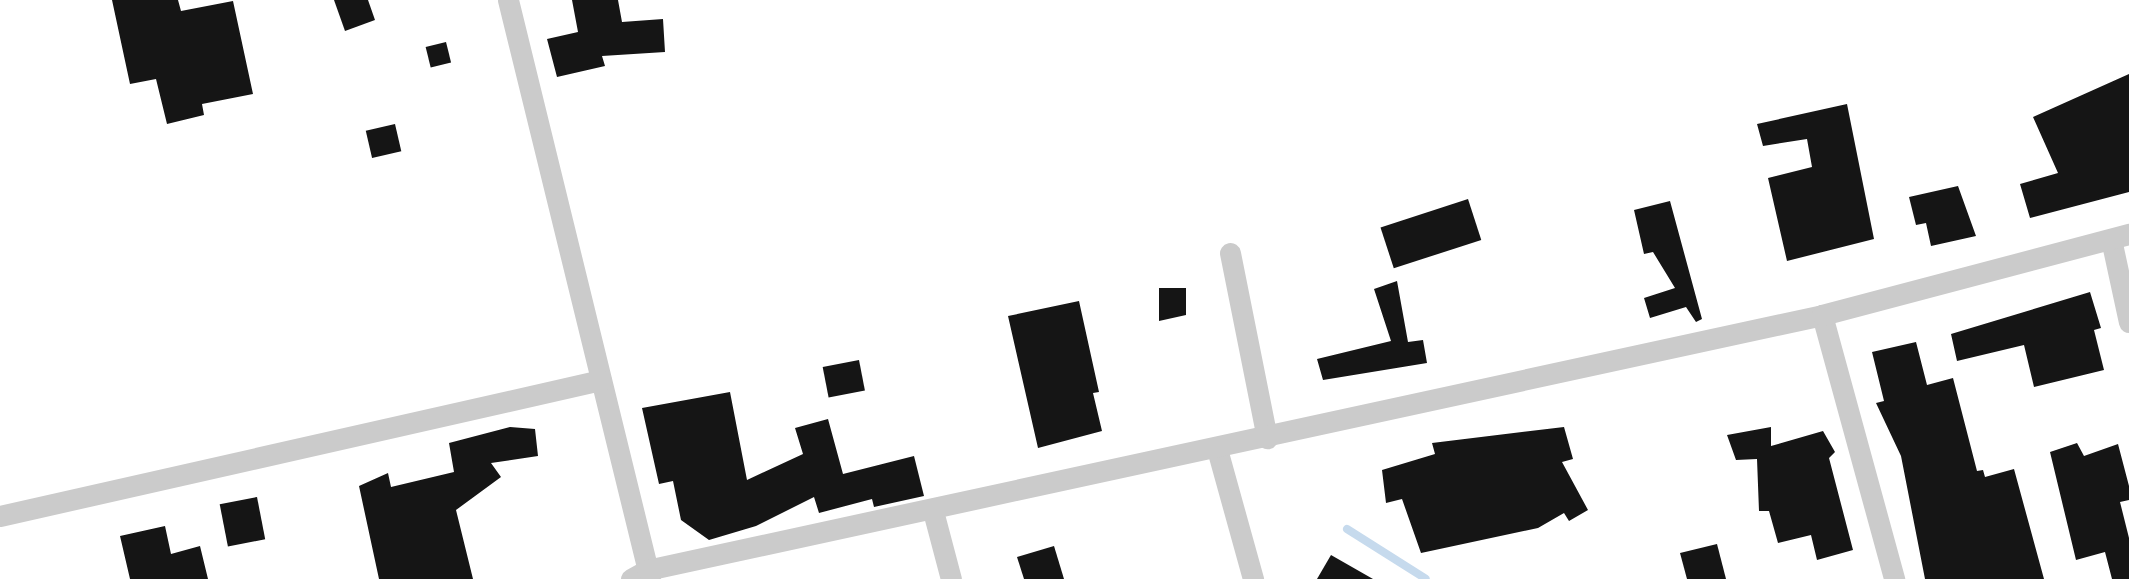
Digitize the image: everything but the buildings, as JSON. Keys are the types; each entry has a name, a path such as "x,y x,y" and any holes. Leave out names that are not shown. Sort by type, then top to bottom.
{"street":[{"path":"508,0 601,380 643,576 1822,314 2120,236 2129,322"},
{"path":"1230,253 1267,439"},
{"path":"1822,314 1894,579"},
{"path":"0,516 601,380"},
{"path":"1217,449 1253,579"},
{"path":"933,511 951,579"}],"waterway":[{"path":"1347,529 1426,579"}]}
